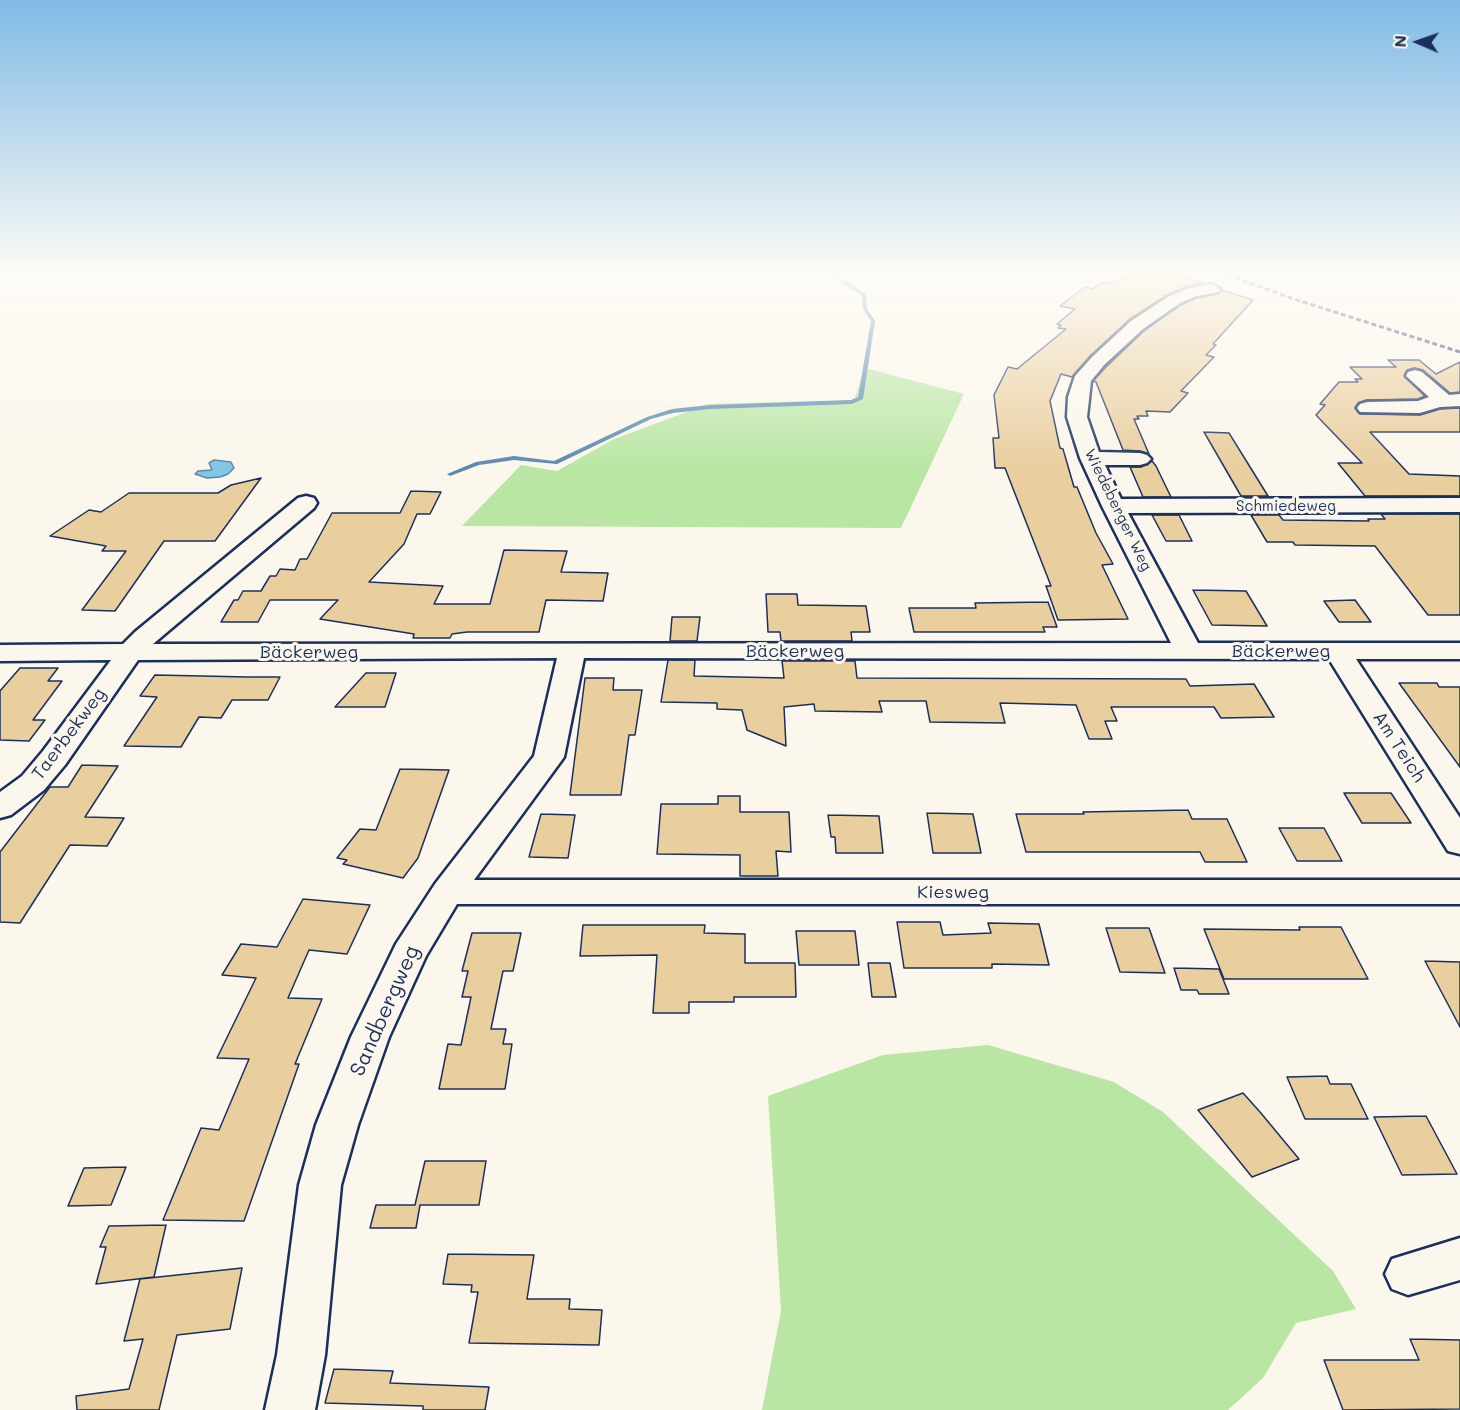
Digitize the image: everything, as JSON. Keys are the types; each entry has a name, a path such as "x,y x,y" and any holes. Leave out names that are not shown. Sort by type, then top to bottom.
{"street":[{"name":"Wiedeberger Weg","path":"1124,338 1098,361 1082,380 1077,417 1091,458 1113,506 1190,651"},
{"path":"1415,376 1452,400"},
{"path":"1367,408 1420,407 1452,400"},
{"path":"1091,458 1140,459"},
{"path":"130,653 144,638 306,503"},
{"name":"Schmiedeweg","path":"1113,506 1460,505"},
{"name":"Bäckerweg","path":"0,653 573,650 1460,651"},
{"name":"Sandbergweg","path":"290,1410 301,1355 320,1185 337,1125 370,1037 409,953 447,892 549,757 573,650"},
{"name":"Am Teich","path":"1337,651 1460,843"},
{"name":"Taerbekweg","path":"0,808 33,783 54,758 130,653"},
{"name":"Kiesweg","path":"447,892 1460,892"},
{"path":"1408,1274 1460,1259"}],"green space":[{"path":"865,368 964,394 901,528 462,526 521,465 557,471 614,439 708,404 854,400"},
{"path":"988,1045 1114,1082 1163,1112 1333,1271 1356,1309 1296,1323 1263,1378 1228,1410 762,1410 781,1311 768,1096 883,1055"}],"water":[{"path":"214,460 231,462 234,468 228,474 220,477 207,478 195,474 198,471 212,470 209,463"}],"building":[{"path":"1055,338 1110,338 1072,377 1061,374 1050,401 1060,448 1063,449 1074,487 1077,487 1096,533 1113,564 1102,565 1128,619 1058,620 1046,586 1051,586 1005,468 995,468 993,438 999,438 994,395 1008,367 1017,369"},
{"path":"1137,338 1219,338 1213,344 1216,345 1206,355 1214,357 1181,391 1188,393 1170,412 1146,411 1148,416 1137,416 1139,419 1134,419 1149,454 1123,450 1096,382 1093,381"},
{"path":"1388,360 1419,360 1436,374 1460,362 1460,392 1450,393 1423,370 1414,368 1407,370 1404,376 1425,396 1418,399 1366,400 1358,403 1355,408 1360,414 1420,415 1440,409 1460,408 1460,432 1370,432 1409,474 1460,476 1460,496 1365,496 1338,463 1362,463 1316,415 1325,405 1320,404 1339,382 1358,382 1355,379 1362,379 1350,367 1396,367"},
{"path":"1204,432 1229,433 1268,496 1241,496"},
{"path":"1152,461 1171,497 1143,497 1130,467 1141,467"},
{"path":"261,478 215,541 164,541 115,611 82,610 126,551 102,551 106,546 50,536 89,510 101,512 129,493 218,493 231,485"},
{"path":"411,491 441,492 430,514 417,514 404,544 369,582 443,586 434,604 490,604 504,550 567,551 561,572 608,573 603,601 546,600 539,632 467,632 452,634 450,638 413,638 414,634 320,619 338,600 270,600 258,622 221,622 234,600 238,600 243,591 261,591 270,576 276,576 280,569 295,570 300,559 307,559 332,513 400,513"},
{"path":"1381,514 1460,514 1460,615 1428,615 1375,546 1295,545 1293,542 1267,542 1251,515 1279,515 1283,520 1369,521 1368,519 1385,519"},
{"path":"1152,515 1179,515 1192,541 1166,541"},
{"path":"1193,590 1246,591 1267,626 1212,625"},
{"path":"766,594 797,594 798,605 866,606 870,632 851,632 852,641 781,641 780,632 768,632"},
{"path":"1355,600 1371,622 1339,622 1324,601"},
{"path":"1048,602 1057,627 1043,627 1045,632 914,632 909,608 976,608 975,603"},
{"path":"672,617 700,617 697,641 670,641"},
{"path":"668,660 695,660 694,676 784,678 782,661 855,661 857,678 1186,679 1190,686 1254,684 1274,717 1221,718 1214,707 1111,707 1117,721 1105,721 1112,739 1089,739 1076,705 1000,703 1005,723 930,722 926,701 879,701 882,712 815,711 814,704 784,707 786,746 747,730 742,710 717,709 717,703 661,702"},
{"path":"20,668 58,668 48,681 62,681 33,720 45,720 29,741 0,740 0,691"},
{"path":"366,673 396,673 385,707 335,707"},
{"path":"155,675 280,677 268,700 232,700 221,718 199,717 181,747 124,746 157,697 140,696"},
{"path":"585,678 614,678 613,690 642,690 635,735 629,735 621,795 570,795"},
{"path":"1399,683 1437,683 1439,687 1460,687 1460,767"},
{"path":"82,765 118,766 85,817 124,818 107,846 70,845 20,923 0,922 0,852 50,787 68,787"},
{"path":"400,769 449,770 418,858 403,878 343,864 347,860 337,858 360,829 376,830"},
{"path":"1344,793 1391,793 1411,823 1362,823"},
{"path":"718,796 740,796 740,812 789,812 791,852 776,851 778,876 740,876 740,855 657,854 661,804 718,804"},
{"path":"1188,810 1192,819 1227,819 1247,862 1205,862 1200,852 1026,852 1016,814 1084,814 1083,812"},
{"path":"927,813 973,814 981,853 933,853"},
{"path":"541,814 575,815 568,858 529,857"},
{"path":"828,815 879,816 883,853 836,853 835,837 831,837"},
{"path":"1279,828 1324,828 1342,861 1297,861"},
{"path":"303,899 370,905 347,954 309,950 288,998 322,999 295,1064 299,1064 244,1221 163,1220 201,1128 219,1130 249,1059 217,1058 256,978 222,975 241,944 277,947"},
{"path":"897,922 940,922 943,935 991,933 988,923 1039,924 1049,965 992,964 992,968 904,968"},
{"path":"583,925 705,925 704,933 745,934 745,963 795,963 796,997 734,997 734,1002 689,1002 689,1013 653,1013 657,955 580,956"},
{"path":"1299,927 1341,927 1368,979 1224,979 1204,929 1300,930"},
{"path":"1106,928 1149,928 1165,973 1120,972"},
{"path":"796,931 855,931 859,965 799,965"},
{"path":"472,933 521,933 513,971 503,971 491,1029 506,1029 503,1044 512,1044 505,1089 439,1089 448,1044 461,1045 471,997 462,997 468,971 462,971"},
{"path":"1425,961 1460,962 1460,1027"},
{"path":"868,963 890,963 896,997 872,997"},
{"path":"1174,968 1219,969 1229,994 1199,994 1197,990 1181,990"},
{"path":"1327,1076 1330,1084 1351,1084 1368,1119 1305,1119 1287,1077"},
{"path":"1243,1093 1299,1159 1252,1177 1198,1110"},
{"path":"1426,1116 1457,1174 1402,1175 1374,1117"},
{"path":"425,1161 486,1161 479,1205 420,1205 416,1228 370,1228 376,1205 415,1205"},
{"path":"126,1167 111,1205 68,1206 84,1168"},
{"path":"166,1225 154,1277 96,1284 106,1247 100,1247 109,1226"},
{"path":"448,1254 534,1255 527,1299 570,1299 569,1309 602,1310 599,1345 469,1343 478,1292 471,1292 472,1285 443,1284"},
{"path":"242,1268 230,1329 177,1335 159,1410 77,1410 76,1396 129,1389 143,1339 124,1341 140,1279"},
{"path":"1410,1339 1460,1340 1460,1409 1343,1410 1324,1360 1419,1360"},
{"path":"334,1369 393,1371 390,1383 489,1387 485,1410 423,1410 423,1406 325,1403"}],"waterway":[{"path":"450,474 478,463 514,458 555,463 649,418 672,411 710,407 852,402 861,398 870,338"}],"railway":[{"path":"1416,338 1460,352"}]}
